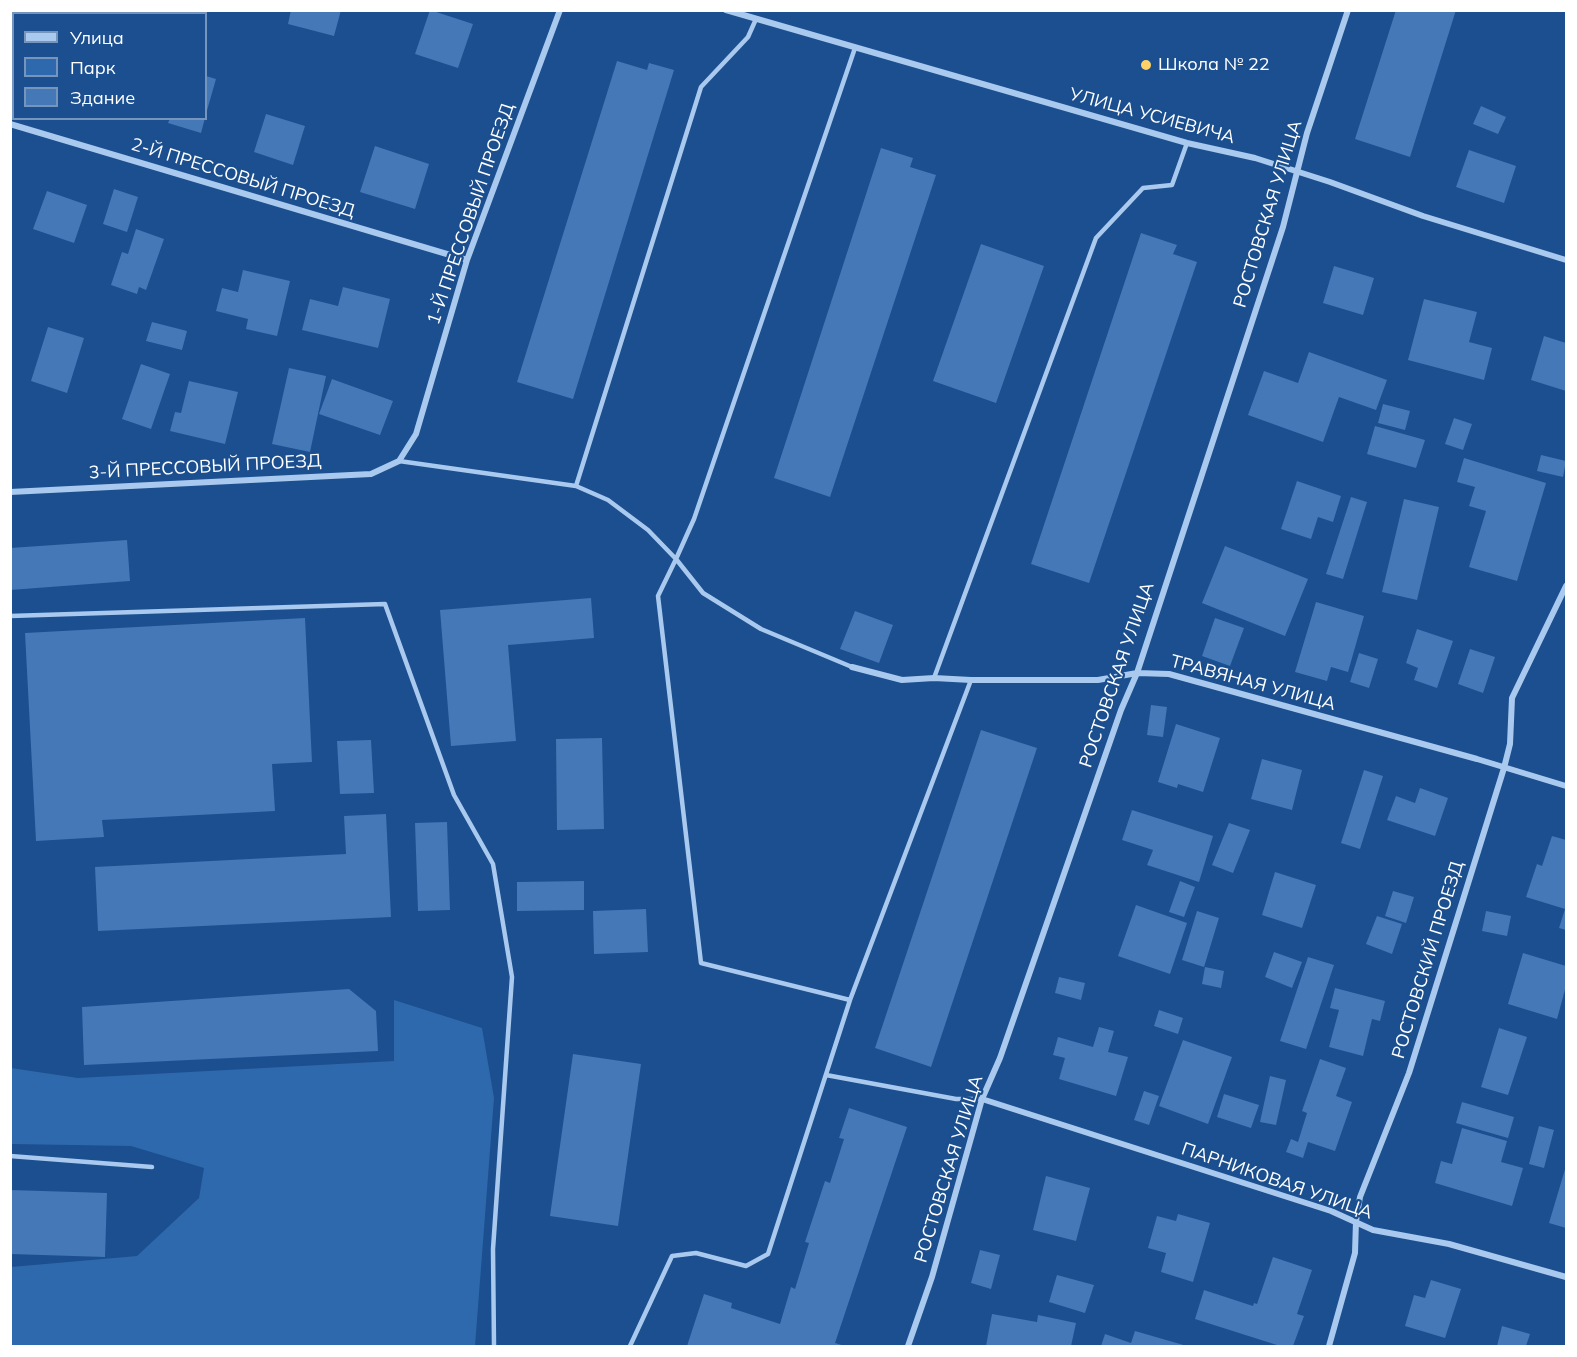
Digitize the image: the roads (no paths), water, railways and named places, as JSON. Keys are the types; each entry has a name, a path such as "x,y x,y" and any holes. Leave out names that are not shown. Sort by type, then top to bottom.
{"street":[{"name":"1-Й ПРЕССОВЫЙ ПРОЕЗД","path":"399,461 416,434 467,260 560,10"},
{"name":"УЛИЦА УСИЕВИЧА","path":"726,10 1187,143 1255,158 1423,216 1566,260"},
{"name":"РОСТОВСКАЯ УЛИЦА","path":"908,1347 932,1277 982,1099 1000,1058 1121,710 1137,673 1283,227 1307,133 1348,10"},
{"name":"2-Й ПРЕССОВЫЙ ПРОЕЗД","path":"10,124 467,260"},
{"name":"3-Й ПРЕССОВЫЙ ПРОЕЗД","path":"10,492 371,474 399,461"},
{"name":"РОСТОВСКИЙ ПРОЕЗД","path":"1329,1347 1355,1253 1356,1221 1360,1197 1409,1073 1504,768 1510,744 1512,698 1566,586"},
{"name":"ТРАВЯНАЯ УЛИЦА","path":"852,667 902,680 934,678 1098,680 1137,673 1168,674 1566,786"},
{"name":"ПАРНИКОВАЯ УЛИЦА","path":"982,1099 1331,1211 1373,1230 1449,1244 1566,1277"}],"lane":[{"path":"576,486 701,87 748,37 756,19"},
{"path":"850,1000 701,963 658,596 694,519 855,48"},
{"path":"934,678 1096,238 1143,188 1172,185 1187,143"},
{"path":"399,461 576,486 608,500 648,530 703,593 761,629 852,667"},
{"path":"10,616 384,604 454,795 493,864 512,977 493,1249 494,1347"},
{"path":"630,1347 672,1256 696,1253 746,1266 768,1254 850,1000 971,680"},
{"path":"826,1075 956,1099 982,1099"},
{"path":"10,1156 152,1167"}],"place":[{"name":"Школа № 22","path":"1146,65"}]}
